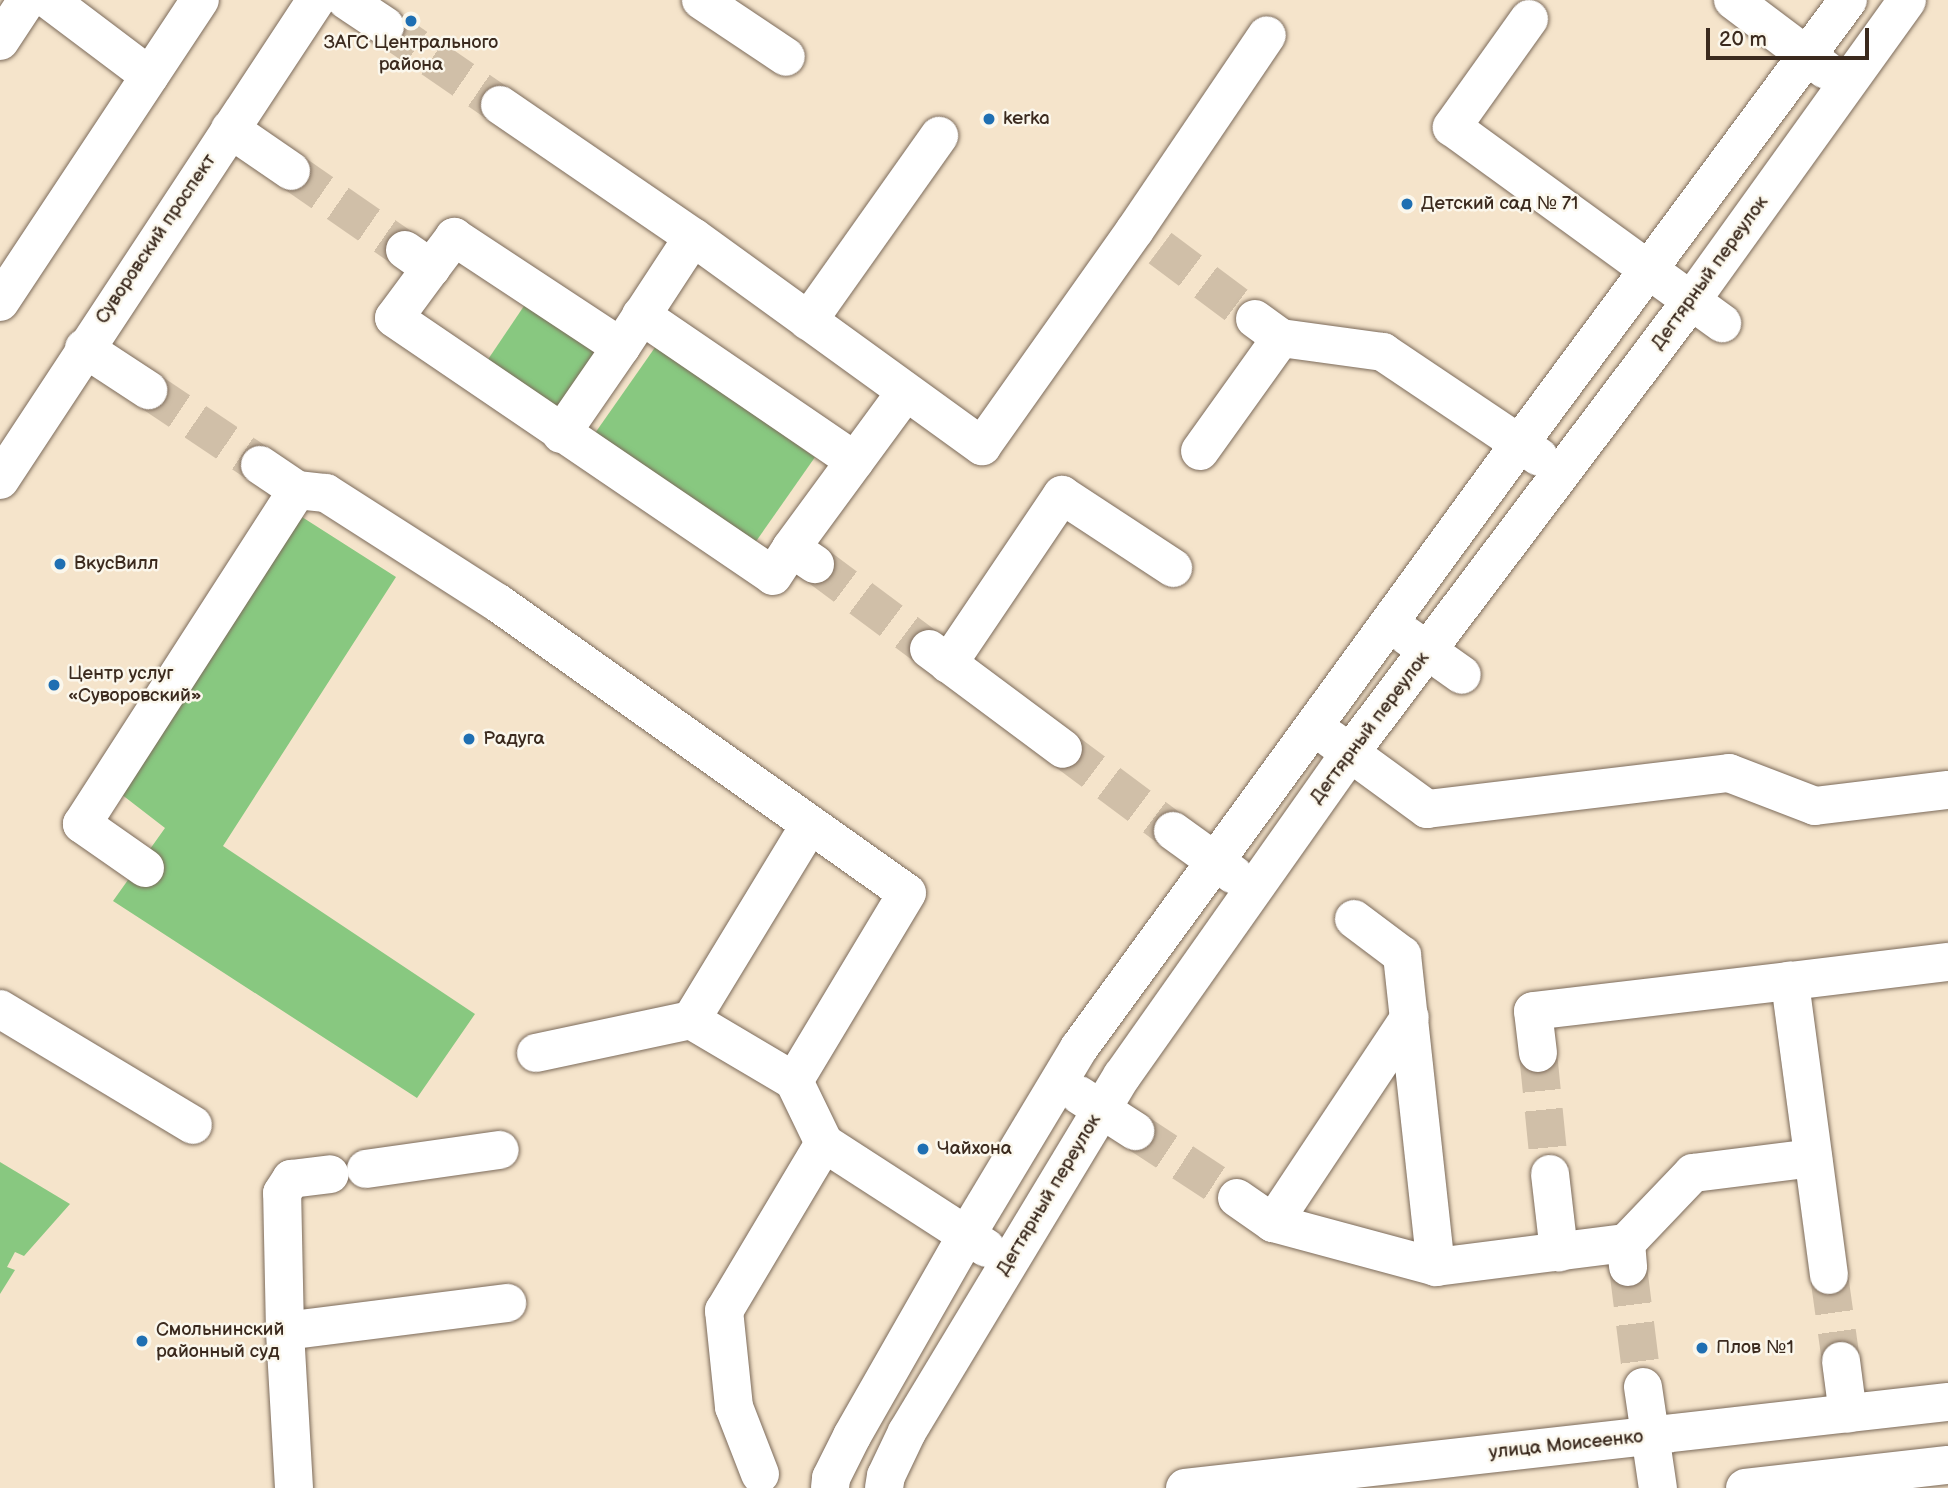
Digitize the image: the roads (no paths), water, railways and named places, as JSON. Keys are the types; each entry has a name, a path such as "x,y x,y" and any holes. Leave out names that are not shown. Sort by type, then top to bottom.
{"street":[{"path":"0,41 27,0"},
{"path":"49,0 150,76"},
{"path":"0,302 200,0"},
{"name":"Суворовский проспект","path":"0,480 84,348 316,0"},
{"path":"346,0 385,26"},
{"path":"701,0 786,57"},
{"path":"1732,0 1846,84"},
{"path":"830,1488 831,1478 852,1436 1056,1081 1066,1040 1214,860 1848,0"},
{"name":"Дегтярный переулок","path":"884,1488 886,1476 908,1432 1122,1076 1350,753 1561,473 1706,312 1846,84 1907,0"},
{"path":"1529,19 1452,127 1706,312"},
{"path":"500,105 693,237 905,393 982,446 1148,239 1267,35"},
{"path":"230,129 291,171"},
{"path":"808,321 939,136"},
{"path":"621,346 454,237 418,259 394,318 561,435 773,576 803,556 855,461 905,393"},
{"path":"561,435 693,237"},
{"path":"641,315 855,461"},
{"path":"1199,451 1268,328 1383,352 1561,473"},
{"path":"84,348 148,390"},
{"path":"260,465 297,490 326,493 498,603 908,893 794,1081"},
{"path":"145,867 82,824 297,490"},
{"path":"1063,749 939,657 1062,495 1173,568"},
{"path":"1388,623 1462,675"},
{"path":"1312,726 1427,809 1729,773 1815,806 1948,790"},
{"path":"691,1020 810,824"},
{"path":"1173,831 1253,888"},
{"path":"1354,919 1402,956 1436,1268"},
{"path":"1538,1054 1533,1011 1948,962"},
{"path":"1790,982 1829,1275"},
{"path":"0,1009 193,1125"},
{"path":"1273,1223 1410,1017"},
{"path":"536,1053 691,1020 794,1081 824,1143 1008,1262"},
{"path":"1066,1040 1122,1076"},
{"path":"1056,1081 1135,1131"},
{"path":"760,1474 734,1407 724,1311 824,1143"},
{"path":"293,1488 285,1331 282,1193 291,1179 500,1150"},
{"path":"1237,1198 1273,1223 1436,1268 1559,1252 1627,1255 1693,1173 1813,1158"},
{"path":"1550,1174 1559,1252"},
{"path":"285,1331 507,1303"},
{"path":"1840,1361 1847,1414"},
{"path":"1643,1387 1658,1488"},
{"name":"улица Моисеенко","path":"1185,1488 1948,1402"},
{"path":"1745,1488 1948,1465"}],"tunnel":[{"path":"385,26 500,105"},
{"path":"291,171 405,250"},
{"path":"1160,248 1255,319"},
{"path":"148,390 260,465"},
{"path":"815,564 929,649"},
{"path":"1063,749 1173,831"},
{"path":"1538,1053 1550,1174"},
{"path":"1135,1131 1237,1198"},
{"path":"1628,1267 1643,1387"},
{"path":"1829,1275 1841,1361"}],"place":[{"name":"ЗАГС Центрального района","path":"411,21"},
{"name":"kerka","path":"989,119"},
{"name":"Детский сад № 71","path":"1407,204"},
{"name":"ВкусВилл","path":"60,564"},
{"name":"Центр услуг «Суворовский»","path":"54,685"},
{"name":"Радуга","path":"469,739"},
{"name":"Чайхона","path":"923,1149"},
{"name":"Смольнинский районный суд","path":"142,1341"},
{"name":"Плов №1","path":"1702,1348"}]}
